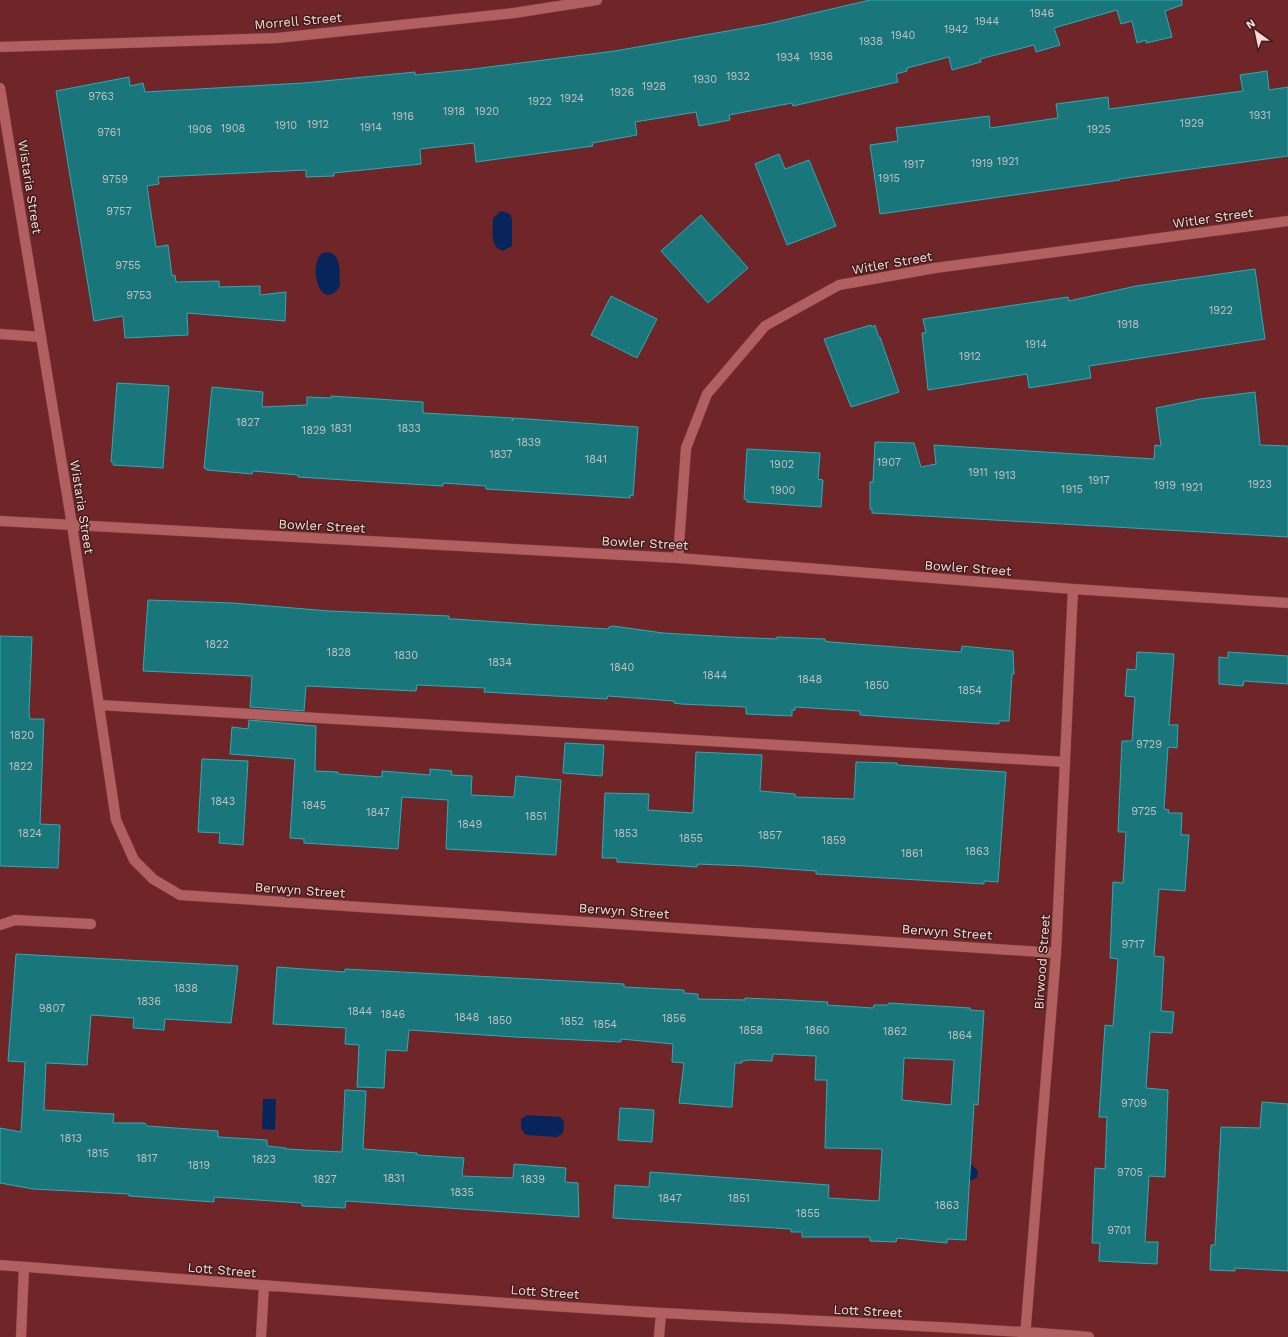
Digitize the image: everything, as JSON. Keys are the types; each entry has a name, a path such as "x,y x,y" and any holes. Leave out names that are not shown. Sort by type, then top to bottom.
{"street":[{"name":"Morrell Street","path":"0,46 277,38 514,14 596,0"},
{"name":"Wistaria Street","path":"0,88 72,525 116,820 134,860 153,880 180,895 190,895"},
{"name":"Witler Street","path":"678,558 686,448 708,394 765,326 839,285 935,268 1288,221"},
{"path":"0,334 41,337"},
{"name":"Bowler Street","path":"0,521 678,558 1073,589 1288,603"},
{"name":"Birwood Street","path":"1026,1334 1056,953 1073,589"},
{"path":"99,705 1065,762"},
{"name":"Berwyn Street","path":"190,895 1056,953"},
{"path":"0,925 15,920 91,924"},
{"name":"Lott Street","path":"0,1265 264,1286 661,1313 1088,1337"},
{"path":"21,1337 24,1267"},
{"path":"261,1337 264,1286"},
{"path":"659,1337 661,1313"}],"water":[{"path":"501,211 510,214 512,219 512,246 503,251 496,246 492,233 493,218"},
{"path":"327,252 336,256 340,270 340,286 334,293 328,295 323,292 316,278 317,260 322,253"},
{"path":"263,1099 276,1099 275,1130 262,1129"},
{"path":"527,1115 560,1117 564,1122 563,1133 557,1137 526,1135 521,1129 521,1119"},
{"path":"968,1164 971,1164 978,1171 977,1178 969,1181"}],"building":[{"path":"870,0 1182,0 1182,5 1165,11 1172,37 1146,43 1146,40 1137,43 1132,21 1121,24 1117,10 1054,28 1060,45 1036,52 1034,45 980,59 981,62 952,70 949,57 907,68 907,71 896,74 898,82 793,106 792,103 729,115 730,120 699,126 696,112 635,122 637,135 592,143 593,146 476,162 474,143 420,149 421,164 334,173 334,176 306,177 306,170 158,177 159,184 147,186 156,247 168,245 172,276 175,275 176,282 219,281 219,287 260,286 260,295 286,292 285,321 187,313 188,335 125,338 123,316 94,321 56,91 129,77 130,86 143,83 145,92 304,83 415,72 415,75 473,69 615,51 767,24"},
{"path":"1267,71 1269,90 1288,87 1288,156 880,214 870,145 898,141 896,128 989,116 990,128 1058,118 1056,104 1108,97 1109,109 1243,91 1240,75"},
{"path":"779,154 785,169 809,160 836,226 787,245 755,164"},
{"path":"701,215 748,268 708,303 661,251"},
{"path":"1255,269 1265,339 1089,366 1091,378 1029,388 1027,374 928,390 922,333 926,333 923,319 1068,297 1069,301 1136,286"},
{"path":"611,296 657,319 637,358 591,335"},
{"path":"871,325 872,327 875,325 899,392 851,407 824,339"},
{"path":"117,383 169,386 163,468 113,465 114,463 111,462"},
{"path":"212,387 263,392 262,407 307,405 307,397 331,398 331,396 423,402 423,413 513,418 512,421 514,418 638,427 633,496 630,495 630,498 486,489 486,486 443,483 443,486 298,477 298,475 253,471 252,474 207,470 204,468"},
{"path":"1255,392 1260,445 1288,446 1288,537 872,513 872,509 870,509 870,482 873,482 875,442 914,443 921,467 936,464 934,445 1154,459 1155,445 1161,446 1156,408 1200,399"},
{"path":"747,449 820,453 818,479 823,480 821,507 747,502 747,500 744,499"},
{"path":"148,600 233,603 329,611 449,616 449,619 608,629 609,627 613,626 663,633 730,637 825,639 825,641 830,642 961,652 962,646 1013,651 1014,674 1012,674 1009,721 999,721 999,724 903,718 860,715 860,711 795,707 795,710 792,710 792,716 746,714 746,707 681,704 674,703 674,701 608,696 607,699 484,692 485,688 417,685 416,691 306,686 304,711 250,707 252,676 143,671"},
{"path":"0,636 32,637 29,713 30,719 44,719 40,824 60,825 58,868 0,866"},
{"path":"1137,652 1174,654 1169,725 1178,725 1177,748 1168,747 1164,809 1169,810 1168,813 1182,813 1181,835 1189,835 1185,891 1159,889 1154,956 1164,957 1161,1011 1174,1012 1172,1033 1150,1032 1146,1088 1168,1090 1165,1177 1149,1176 1145,1242 1158,1242 1157,1264 1099,1261 1100,1243 1092,1243 1095,1168 1105,1169 1107,1117 1099,1117 1105,1025 1113,1026 1118,959 1110,958 1113,882 1123,883 1126,832 1118,832 1122,741 1132,741 1135,697 1125,696 1127,669 1136,670"},
{"path":"1228,652 1288,656 1288,684 1244,681 1243,686 1219,684 1219,657 1228,658"},
{"path":"249,720 316,726 315,771 382,777 382,771 430,775 430,769 452,771 451,775 472,776 471,795 514,797 516,776 561,780 556,855 446,849 448,800 402,797 398,849 304,843 304,839 290,838 295,759 230,754 232,727 248,729"},
{"path":"565,743 604,745 602,776 563,773"},
{"path":"696,752 762,755 760,791 795,794 795,797 854,799 856,762 897,763 897,765 1006,772 998,882 984,881 984,884 816,874 816,871 745,866 698,864 697,867 617,862 617,858 602,858 605,793 649,794 648,810 693,813"},
{"path":"202,759 248,761 243,845 219,843 220,833 198,832"},
{"path":"16,954 238,966 231,1023 165,1019 164,1030 133,1028 134,1018 91,1015 87,1065 46,1063 44,1110 114,1114 113,1123 145,1123 147,1126 218,1131 218,1137 267,1140 267,1146 286,1149 342,1152 345,1090 366,1091 363,1149 464,1158 462,1176 513,1178 514,1164 566,1168 565,1182 578,1183 579,1217 346,1201 345,1208 302,1206 302,1203 214,1197 214,1202 129,1196 129,1194 33,1189 0,1183 0,1128 21,1132 25,1062 8,1061"},
{"path":"277,967 345,972 345,969 624,984 624,987 684,990 684,993 698,994 698,999 745,1000 745,998 791,1000 828,1002 827,1005 873,1008 874,1005 888,1005 889,1003 970,1008 970,1010 984,1011 978,1105 974,1104 966,1240 947,1239 947,1243 897,1238 896,1242 870,1241 870,1237 802,1237 802,1232 791,1232 791,1229 613,1218 615,1185 649,1187 650,1172 829,1185 828,1198 879,1201 882,1149 825,1148 827,1080 815,1080 816,1056 773,1054 772,1061 750,1060 742,1061 742,1063 735,1063 732,1107 728,1107 679,1103 684,1063 672,1062 673,1044 621,1039 621,1042 409,1030 407,1051 386,1050 384,1088 357,1087 359,1045 345,1044 346,1028 273,1024","holes":["904,1058 954,1060 951,1105 902,1100"]},
{"path":"1262,1102 1288,1104 1288,1271 1235,1268 1235,1271 1210,1270 1211,1245 1215,1245 1221,1127 1260,1128"},
{"path":"620,1108 654,1110 652,1142 618,1140"}]}
